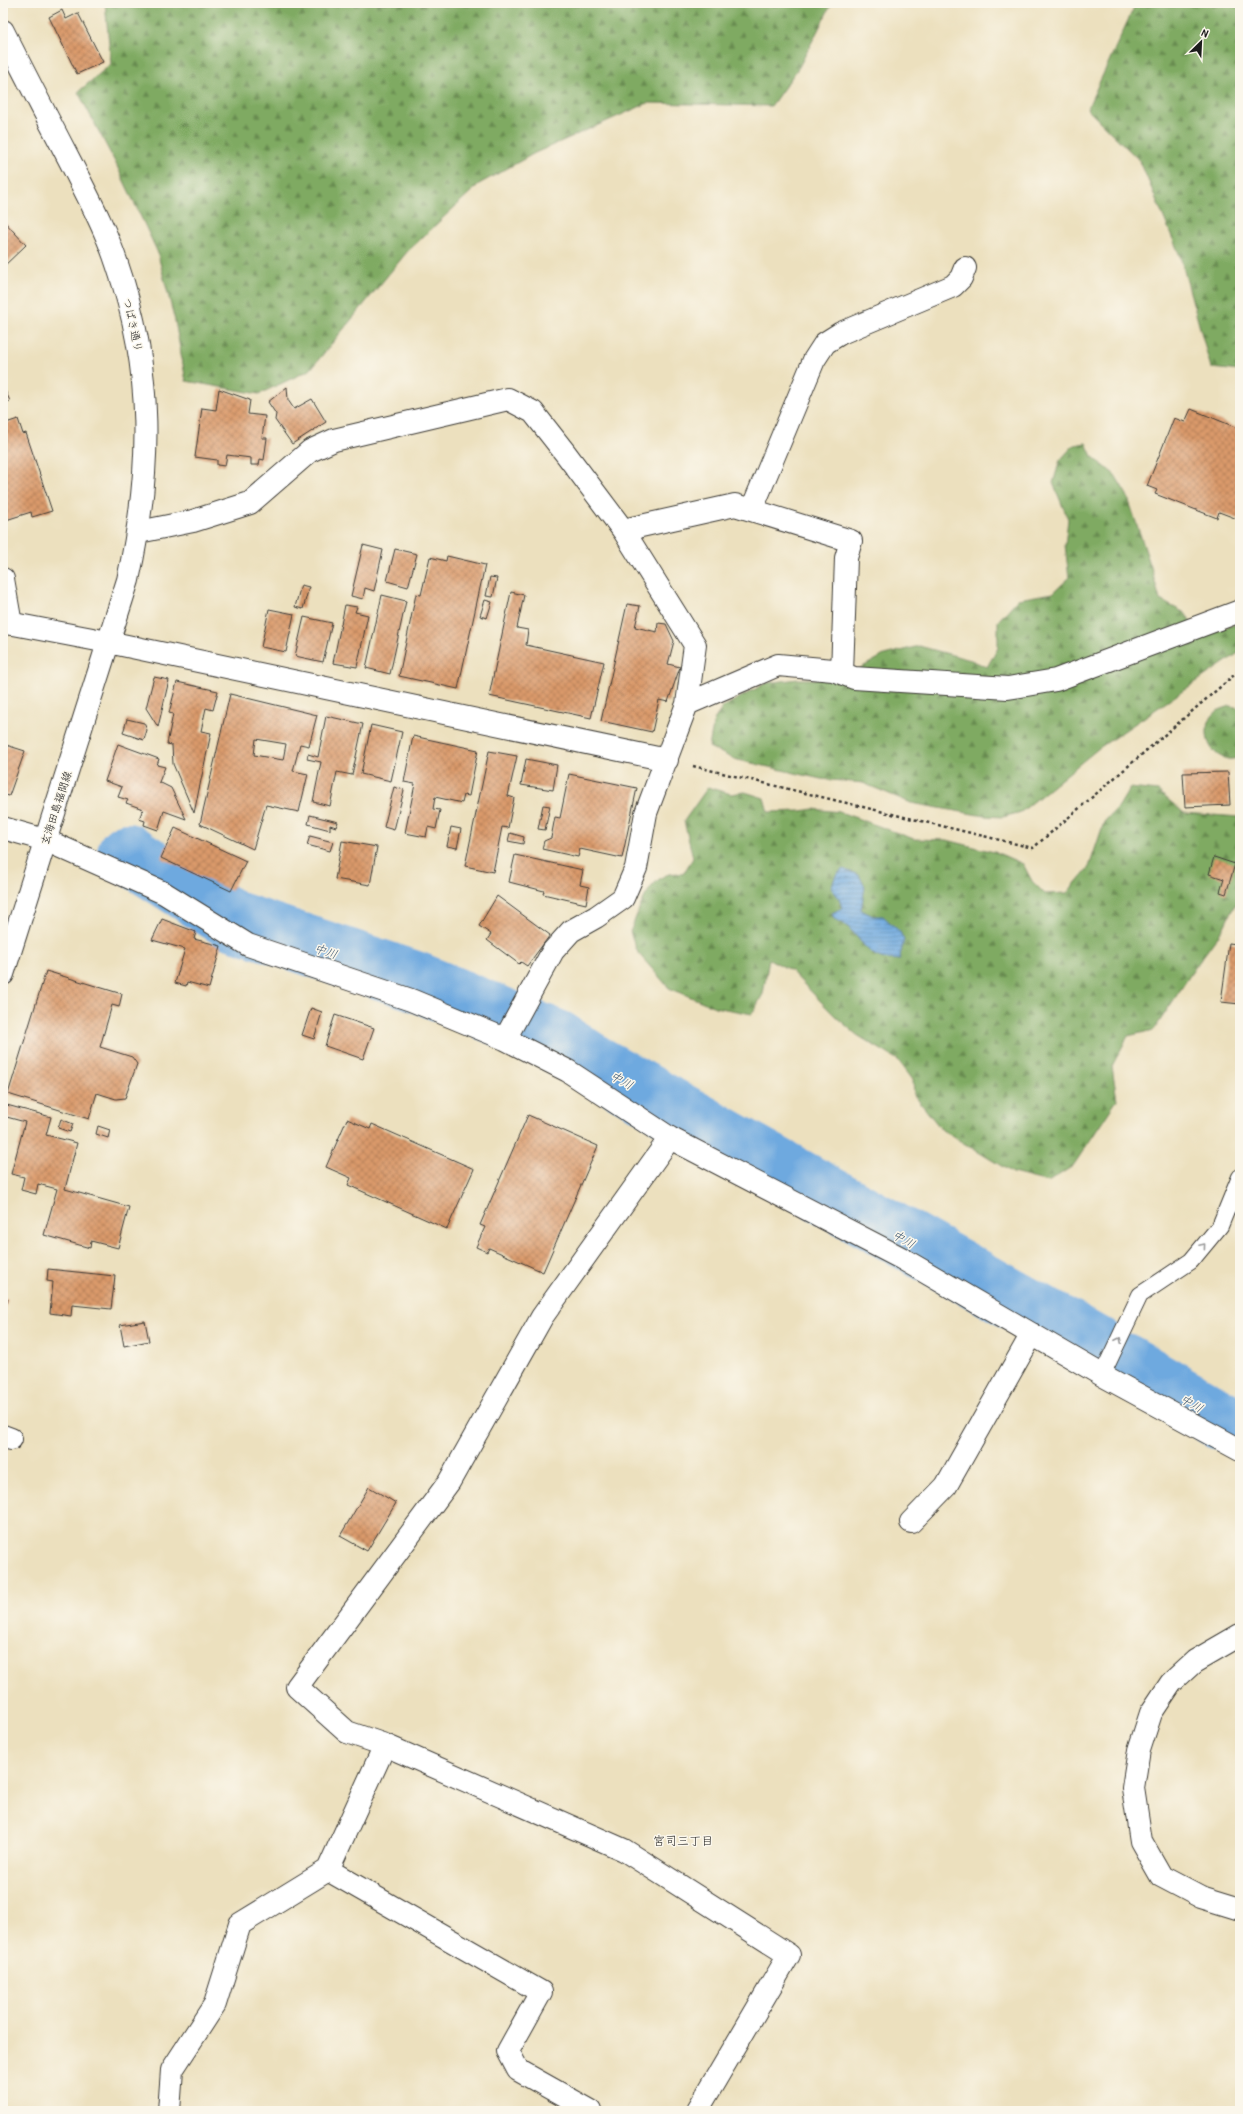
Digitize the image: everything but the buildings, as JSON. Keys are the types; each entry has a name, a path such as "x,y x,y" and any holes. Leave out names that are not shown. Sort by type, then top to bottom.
{"street":[{"name":"つばき通り","path":"3,31 87,194 117,264 134,325 142,363 146,403 144,489 139,532 128,580 108,642"},
{"path":"752,509 814,360 825,343 841,333 953,286 961,278 965,268"},
{"path":"139,532 193,521 250,504 310,451 334,440 508,399 533,412 623,530 695,645 687,704 668,760 646,813 636,868 623,898 596,917 571,930 553,951 505,1038"},
{"path":"623,530 735,505 752,509 851,541 846,558 842,673"},
{"path":"3,579 7,623 108,642 668,760"},
{"path":"687,704 778,665 833,670 854,678 1008,688 1056,680 1240,611"},
{"name":"玄海田島福間線","path":"3,974 108,642"},
{"path":"3,828 45,840 164,893 248,945 411,1000 505,1038 568,1071 670,1138 902,1258 1102,1375 1240,1450"},
{"path":"670,1138 542,1317 450,1482 297,1687 347,1732 385,1745 624,1850 789,1955 697,2111"},
{"path":"911,1522 946,1486 1032,1334"},
{"path":"1240,1635 1195,1661 1171,1682 1151,1713 1139,1750 1133,1788 1141,1841 1161,1876 1201,1897 1240,1909"},
{"path":"169,2111 172,2070 215,2004 240,1924 328,1870 385,1745"},
{"path":"328,1870 541,1992 508,2051 518,2070 591,2111"}],"lane":[{"path":"1102,1375 1140,1295 1191,1261 1220,1226 1240,1177"}],"path":[{"path":"668,760 1033,848 1240,670"}],"green space":[{"path":"105,3 832,3 799,67 771,106 648,103 535,153 479,184 407,252 310,370 259,394 186,381 175,321 157,251 116,164 78,92 111,64"},
{"path":"1136,3 1240,3 1240,371 1211,368 1180,256 1140,161 1087,109"},
{"path":"1086,443 1092,456 1115,475 1127,495 1151,567 1160,600 1185,613 1200,635 1240,623 1240,652 1099,748 1021,812 1003,817 984,816 911,803 863,783 821,779 734,759 709,747 714,720 723,707 766,683 798,679 841,679 884,655 919,646 971,660 987,667 998,648 998,621 1018,599 1053,593 1069,578 1065,545 1068,519 1053,483 1060,460 1074,445"},
{"path":"1230,706 1240,708 1240,758 1228,759 1215,752 1210,746 1207,732 1211,718 1216,712"},
{"path":"708,787 731,794 745,792 764,798 768,812 813,809 840,812 914,839 947,840 998,853 1023,864 1032,881 1045,894 1067,893 1089,867 1104,822 1119,806 1130,788 1158,791 1184,813 1240,817 1239,896 1223,929 1196,966 1154,1030 1128,1036 1112,1066 1117,1100 1073,1166 1048,1182 1013,1173 942,1130 914,1095 913,1080 898,1060 857,1035 835,1016 790,970 769,959 763,994 752,1014 715,1007 669,988 638,953 630,932 638,912 648,891 655,883 672,873 683,874 693,858 684,821"}],"water":[{"path":"843,869 859,875 865,887 861,910 873,916 883,916 900,932 904,940 899,960 884,959 876,956 848,927 842,922 834,919 832,913 842,908 839,898 831,888 836,875"}],"waterway":[{"name":"中川","path":"127,853 232,920 415,981 557,1040 595,1065 1099,1348"},
{"name":"中川","path":"1124,1363 1220,1419 1240,1427"}],"district":[{"name":"宮司三丁目","path":"683,1840"}]}
